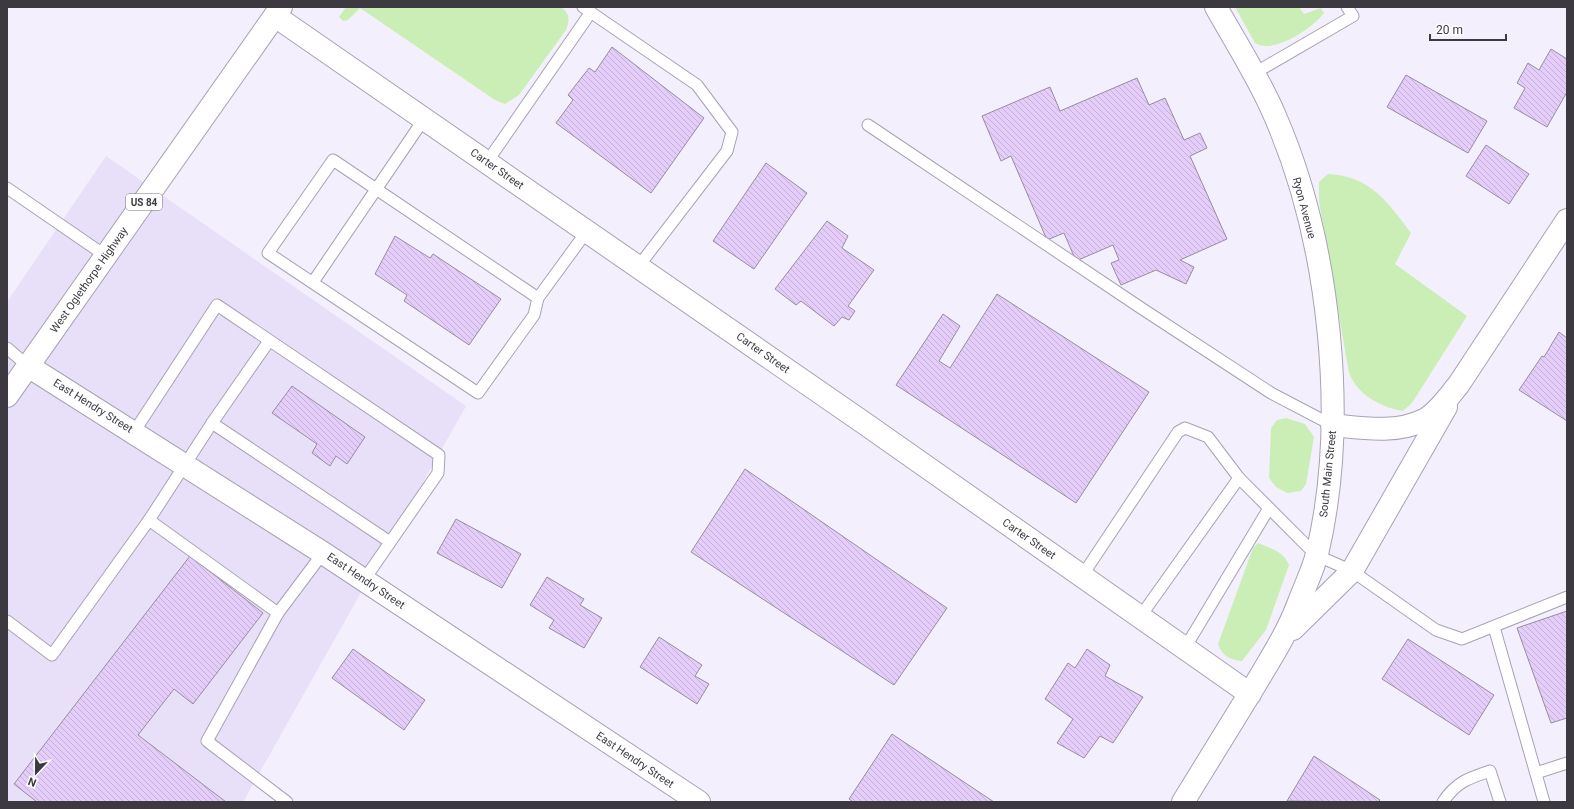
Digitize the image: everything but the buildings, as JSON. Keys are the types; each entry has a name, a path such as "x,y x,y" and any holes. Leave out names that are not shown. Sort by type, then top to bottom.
{"main road":[{"name":"Ryon Avenue","path":"1216,7 1275,116 1298,179 1322,280 1330,357 1332,425"},
{"name":"Carter Street","path":"278,11 424,119 587,231 1250,694"},
{"name":"West Oglethorpe Highway","path":"7,396 278,11"},
{"name":"South Main Street","path":"1183,802 1283,638 1299,604 1316,555 1326,498 1332,425 1374,429 1397,428 1424,420 1438,409 1459,384 1566,222"},
{"name":"East Hendry Street","path":"28,366 185,464 323,553 699,802"},
{"path":"1283,638 1352,571 1459,384"}],"lane":[{"path":"1253,74 1353,16 1347,7"},
{"path":"487,162 587,10 696,85 732,132 727,151 638,267"},
{"path":"313,282 424,119"},
{"path":"868,125 1141,308 1271,392 1332,425"},
{"path":"538,298 333,160 268,253 478,393 534,315 538,298 587,231"},
{"path":"7,188 106,256"},
{"path":"134,432 217,305 439,455 438,473 364,580"},
{"path":"7,621 52,655 149,520 212,423 269,341"},
{"path":"7,348 28,366"},
{"path":"212,423 390,542"},
{"path":"1082,576 1178,432 1185,428 1208,437 1239,478 1316,555 1352,571 1436,630 1462,638 1494,628 1567,597"},
{"path":"1140,617 1239,478"},
{"path":"1185,648 1269,508"},
{"path":"149,520 278,613"},
{"path":"287,802 207,741 278,613 323,553"},
{"path":"1494,628 1544,802"},
{"path":"1536,773 1567,763"},
{"path":"1443,802 1448,794 1463,780 1490,772 1500,802"}],"shaded area":[{"path":"106,156 466,406 243,802 7,802 7,302"}],"green space":[{"path":"346,7 561,7 568,14 569,20 566,30 519,95 505,104 495,100 360,8 348,20 343,21 339,17"},
{"path":"1235,7 1299,7 1304,14 1321,8 1324,13 1311,26 1292,38 1282,43 1263,46 1255,43"},
{"path":"1328,174 1343,176 1367,185 1386,201 1411,233 1395,264 1467,316 1412,403 1403,411 1378,403 1371,399 1358,388 1349,373 1319,201 1319,182"},
{"path":"1286,418 1305,424 1314,437 1306,484 1301,491 1287,493 1276,487 1269,478 1271,428 1277,420"},
{"path":"1258,543 1280,554 1289,565 1266,630 1242,661 1227,657 1222,652 1218,644 1253,548"}]}
